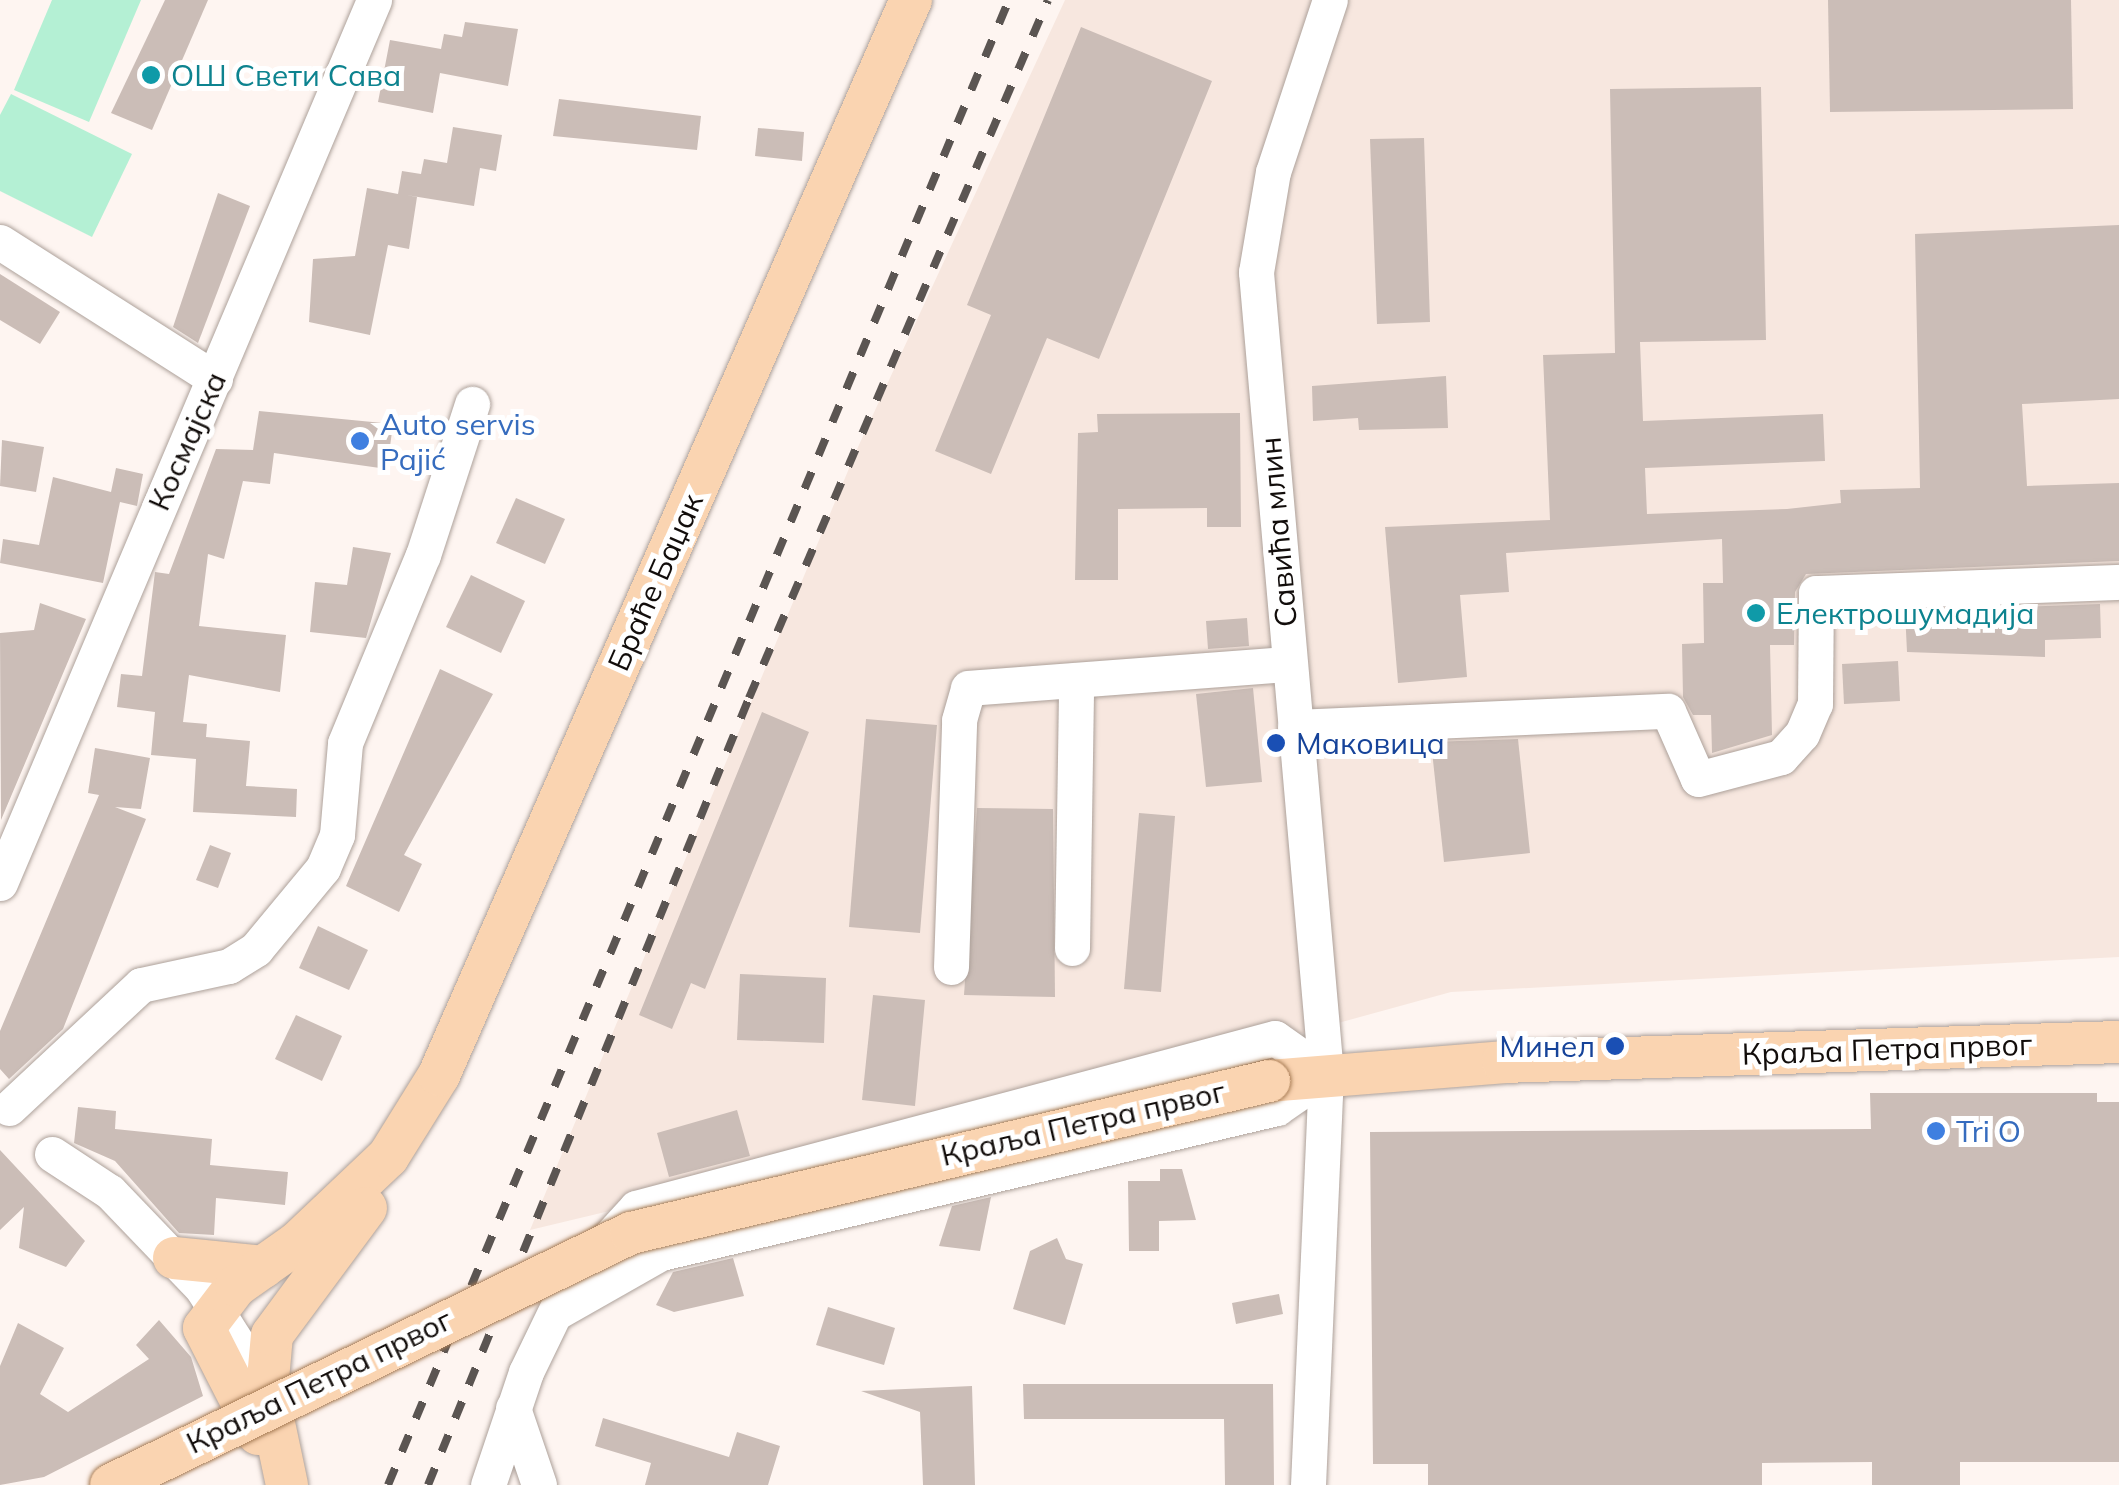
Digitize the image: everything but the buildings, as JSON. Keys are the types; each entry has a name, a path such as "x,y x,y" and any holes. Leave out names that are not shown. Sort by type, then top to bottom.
{"main road":[{"name":"Браће Баџак","path":"286,1485 268,1390 279,1281 370,1204 388,1157 439,1075 911,0"},
{"name":"Краља Петра првог","path":"112,1485 632,1234 1269,1080 1326,1074 2119,1042"},
{"path":"174,1258 279,1281"},
{"path":"266,1485 246,1399 218,1320 279,1281"}],"street":[{"name":"Космајска","path":"0,882 374,0"},
{"name":"Савића млин","path":"1308,1485 1326,1074 1256,272 1273,172 1330,0"},
{"path":"0,242 215,379"},
{"path":"218,1320 4,1103 141,985 230,966 256,949 323,868 338,835 345,743 423,555 472,404"},
{"path":"1295,727 1369,718 1668,711 1698,779 1782,757 1802,734 1815,704 1816,593 2119,582"},
{"path":"951,966 958,720 968,688 1289,664"},
{"path":"1072,948 1076,680"},
{"path":"488,1485 513,1408 552,1316 619,1218 688,1191 1275,1038 1326,1074 1277,1108 662,1253 552,1316"},
{"path":"52,1154 90,1174 174,1258 268,1390"},
{"path":"513,1408 539,1485"}],"shaded area":[{"path":"1065,0 2119,0 2119,957 1451,992 956,1128 530,1230 858,447"}],"green space":[{"path":"52,0 141,0 89,122 14,90"},
{"path":"11,94 132,154 92,237 0,191 0,115"}],"railway":[{"path":"388,1485 1009,0"},
{"path":"428,1485 749,698 1048,0"}],"place":[{"name":"ОШ Свети Сава","path":"151,75"},
{"name":"Auto servis Pajić","path":"360,441"},
{"name":"Електрошумадија","path":"1756,613"},
{"name":"Маковица","path":"1276,743"},
{"name":"Минел","path":"1615,1046"},
{"name":"Tri O","path":"1936,1131"}]}
